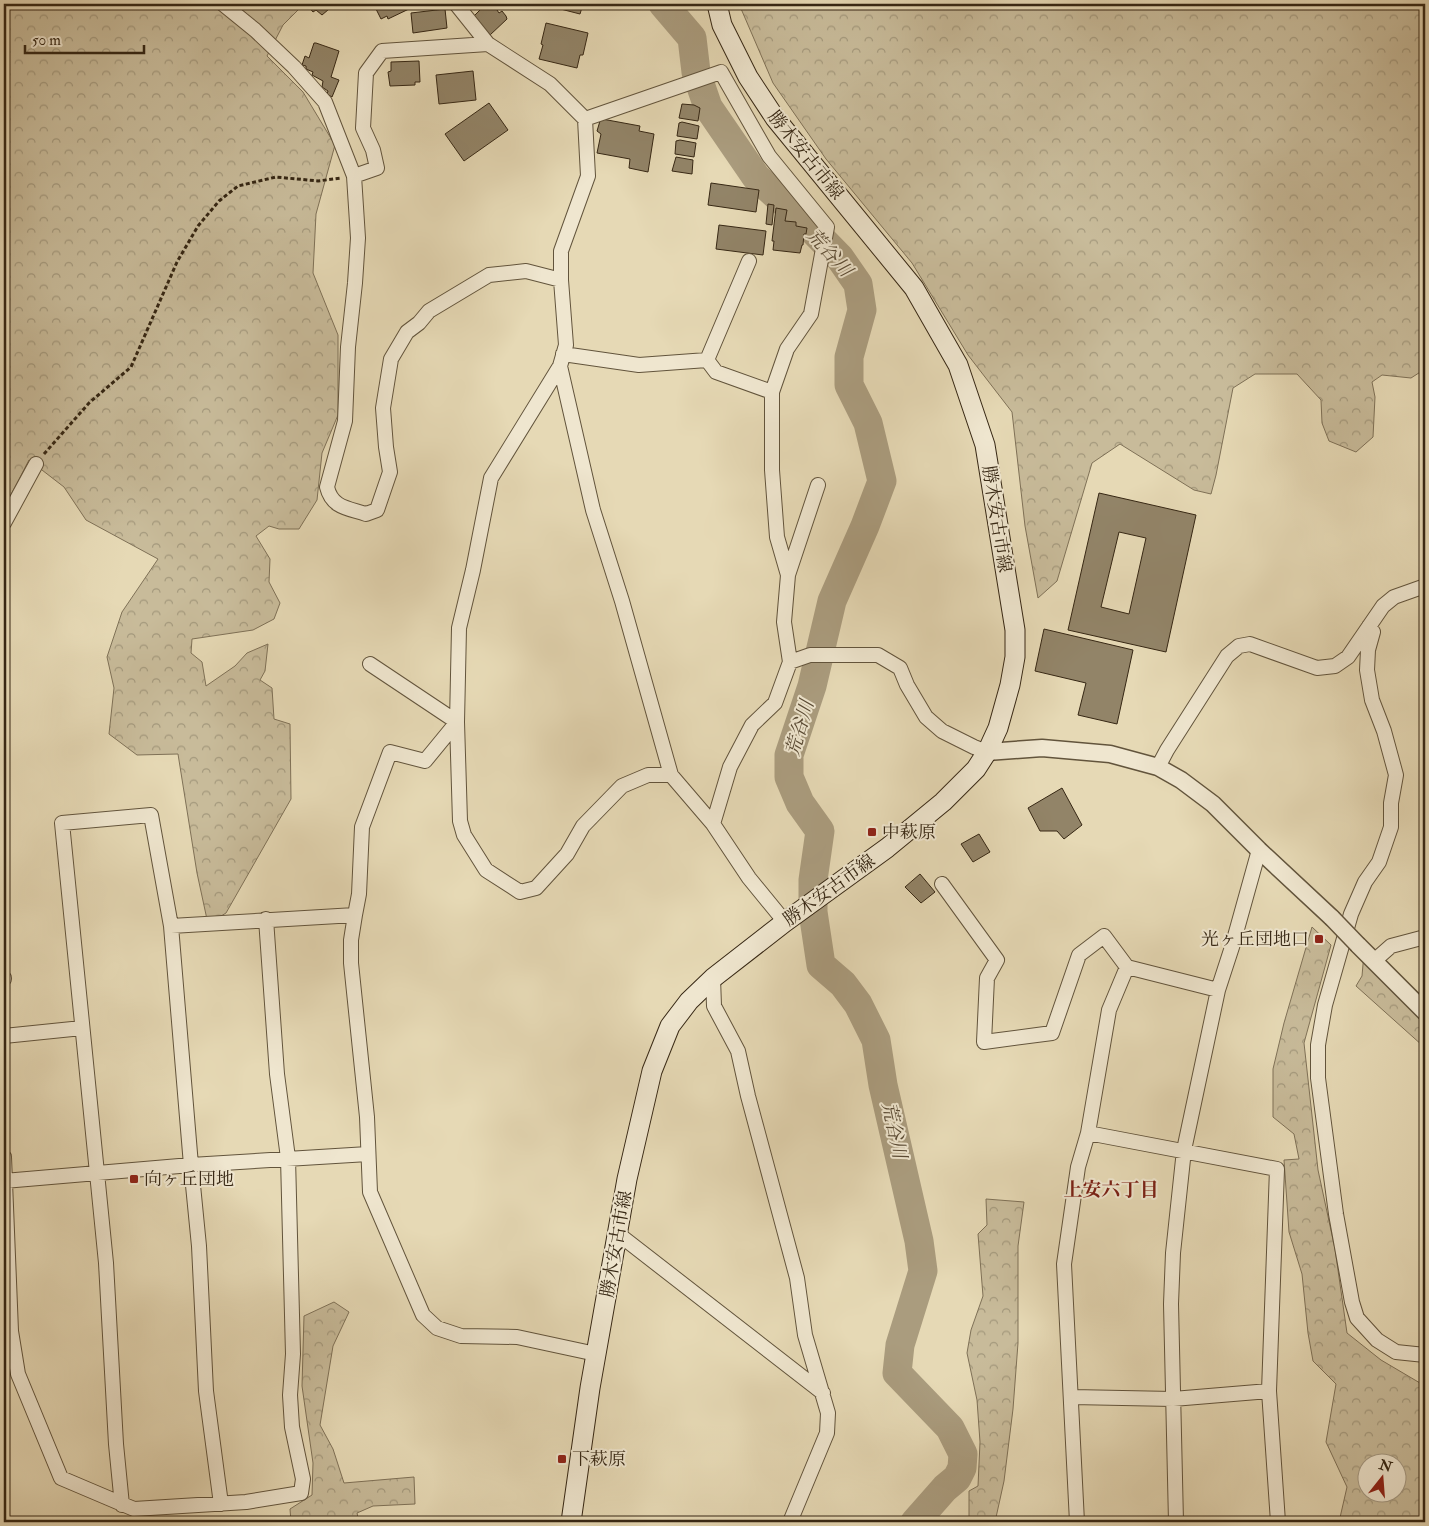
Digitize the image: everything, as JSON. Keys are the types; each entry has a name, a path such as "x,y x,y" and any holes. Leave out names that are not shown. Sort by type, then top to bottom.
{"main road":[{"name":"勝木安古市線","path":"571,1522 596,1354 617,1233 652,1071 670,1026 689,1001 713,978 790,918 887,848 943,802 976,769 987,752 998,728 1010,685 1015,658 1015,630 985,446 958,365 914,288 775,118 748,77 722,25 716,4"}],"street":[{"path":"223,4 294,67 325,102 354,176 358,238 348,347 345,421 327,487 330,498 341,506 366,514 377,510 390,472 383,408 391,359 407,332 419,323 428,311 489,275 526,271 561,280"},
{"path":"456,4 488,44 550,84 586,119 588,176 560,251 566,344 562,360 490,478 473,570 459,628 457,722 460,821 464,835 486,870 520,892 536,888 567,854 583,826 622,786 648,775 671,775"},
{"path":"354,176 377,168 373,150 363,128 366,73 382,51 488,44"},
{"path":"586,119 721,72 769,156 827,227 811,314 787,349 772,392 772,470 777,537 788,575"},
{"path":"708,360 749,261"},
{"path":"562,360 639,365 708,360"},
{"path":"562,360 593,510 622,601 671,775 713,824 749,878 790,918"},
{"path":"708,360 716,372 772,392"},
{"path":"4,523 36,464"},
{"path":"713,824 730,767 752,725 775,703 790,662 784,622 788,575 818,485"},
{"path":"1158,767 1226,656 1239,646 1250,644 1317,668 1335,666 1348,657 1382,606 1394,597 1425,586"},
{"path":"1369,626 1373,632 1368,650 1367,670 1372,700 1384,731 1396,775 1391,803 1391,826 1379,862 1365,882 1351,914 1325,1005 1318,1045 1318,1078 1336,1214 1352,1302 1357,1318 1377,1340 1396,1352 1425,1355"},
{"path":"790,662 810,655 878,655 900,668 907,685 926,717 936,726 974,748 987,752 1042,748 1110,754 1158,767 1181,780 1213,804 1332,918 1425,1012"},
{"path":"370,664 457,722"},
{"path":"457,722 425,761 390,752 362,827 359,894 351,940 351,963 367,1117 370,1192 423,1316 437,1328 461,1336 517,1337 596,1354"},
{"path":"122,1505 116,1444 106,1263 62,823 151,815 171,926 190,1165 199,1246 206,1391 221,1504"},
{"path":"1176,1522 1171,1304 1173,1253 1184,1150 1218,990 1232,948 1259,850"},
{"path":"942,884 997,960 987,978 984,1042 1052,1033 1079,954 1104,936 1127,967 1218,990"},
{"path":"171,926 355,915"},
{"path":"4,1157 11,1331 18,1374 61,1478 134,1509 246,1502 302,1493 303,1479 292,1427 290,1395 293,1354 288,1158 277,1074 266,919"},
{"path":"1374,961 1391,946 1425,937"},
{"path":"1077,1522 1064,1264 1078,1167 1088,1133 1109,1010 1127,967"},
{"path":"713,978 714,1006 738,1050 748,1096 797,1278 805,1335 828,1413 827,1433 790,1522"},
{"path":"4,1036 82,1028"},
{"path":"1088,1133 1277,1169 1269,1392 1278,1522"},
{"path":"5,1181 190,1165 368,1154"},
{"path":"617,1233 823,1393"},
{"path":"1072,1397 1173,1399 1269,1392"}],"path":[{"path":"36,464 89,403 131,367 177,262 198,226 218,201 238,186 276,177 318,181 354,176"}],"green space":[{"path":"4,4 304,4 283,25 267,56 303,92 335,145 316,214 313,273 338,335 338,415 322,453 317,500 299,529 279,529 269,526 256,536 270,559 269,582 280,603 274,619 253,630 192,639 191,653 202,662 206,686 235,666 247,653 268,644 265,671 260,680 272,688 274,719 290,724 291,799 226,913 208,924 197,873 178,754 137,755 109,734 114,688 107,657 122,612 158,559 86,520 64,487 29,460 4,508"},
{"path":"739,4 1425,4 1425,369 1411,378 1382,375 1372,382 1375,397 1373,437 1356,452 1329,441 1322,423 1321,400 1297,374 1255,374 1233,388 1211,494 1194,490 1120,444 1092,463 1057,581 1038,598 1025,526 1012,412 968,355 912,263 826,159 773,83"},
{"path":"1312,927 1331,945 1304,1043 1318,1170 1335,1249 1347,1333 1381,1360 1420,1383 1425,1389 1425,1522 1339,1522 1347,1487 1326,1442 1336,1384 1313,1361 1302,1274 1289,1232 1284,1160 1299,1159 1294,1134 1273,1117 1273,1069 1284,1023"},
{"path":"1364,953 1425,1014 1425,1052 1423,1046 1356,986 1362,976"},
{"path":"986,1199 1024,1202 1018,1246 1018,1343 1013,1409 1004,1481 995,1522 969,1522 969,1491 978,1486 980,1442 977,1400 967,1353 971,1330 983,1296 978,1234 987,1225"},
{"path":"334,1302 349,1312 333,1346 320,1425 333,1449 344,1483 414,1477 415,1504 373,1506 357,1513 359,1522 291,1522 290,1509 312,1495 313,1463 302,1386 304,1316"}],"building":[{"path":"310,4 335,4 322,15 316,10 313,12 308,6"},
{"path":"409,4 411,8 388,19 387,16 381,19 374,5"},
{"path":"486,4 495,4 499,9 497,10 499,13 502,11 507,19 490,35 473,17"},
{"path":"541,4 583,4 580,14"},
{"path":"445,9 447,28 413,33 411,13"},
{"path":"546,23 588,33 583,55 580,55 577,68 539,59"},
{"path":"314,43 339,51 331,77 339,80 332,97 322,87 323,81 312,75 313,72 302,65 305,56 309,58"},
{"path":"419,61 420,82 415,82 415,85 390,86 388,72 391,71 391,62"},
{"path":"473,71 476,100 439,104 436,75"},
{"path":"489,103 508,130 464,161 445,134"},
{"path":"682,104 694,105 700,108 698,121 679,118"},
{"path":"602,119 640,126 639,131 654,134 648,172 629,168 630,159 597,153 601,134 597,131"},
{"path":"679,123 699,126 697,139 677,136"},
{"path":"676,141 696,143 694,157 675,154"},
{"path":"676,157 693,160 692,174 672,171"},
{"path":"711,183 759,190 756,212 708,205"},
{"path":"768,204 774,205 772,225 766,224"},
{"path":"776,208 787,210 785,221 796,222 796,226 807,228 800,253 773,250 774,241 772,241"},
{"path":"719,225 766,231 763,255 716,249"},
{"path":"1099,493 1196,515 1166,652 1068,630","holes":["1119,532 1146,538 1129,614 1101,607"]},
{"path":"1044,629 1133,650 1117,724 1078,715 1086,683 1035,671"},
{"path":"1062,788 1082,825 1064,839 1057,831 1040,831 1028,808"},
{"path":"979,834 990,852 973,862 961,844"},
{"path":"920,874 935,892 921,903 905,887"}],"waterway":[{"name":"荒谷川","path":"663,4 692,38 696,72 708,107 756,177 798,215 840,258 858,284 862,310 849,357 849,385 868,423 882,481 865,526 832,601 812,686 789,755 789,777 800,803 820,831 813,880 813,912 821,965 843,984 858,1004 876,1040 883,1085 919,1241 923,1271 900,1345 897,1373 950,1428 963,1454 962,1468 957,1478 945,1488 915,1522"}],"place":[{"name":"中萩原","path":"872,832"},
{"name":"光ヶ丘団地口","path":"1319,939"},
{"name":"向ヶ丘団地","path":"134,1179"},
{"name":"下萩原","path":"562,1459"}],"district":[{"name":"上安六丁目","path":"1111,1189"}]}
